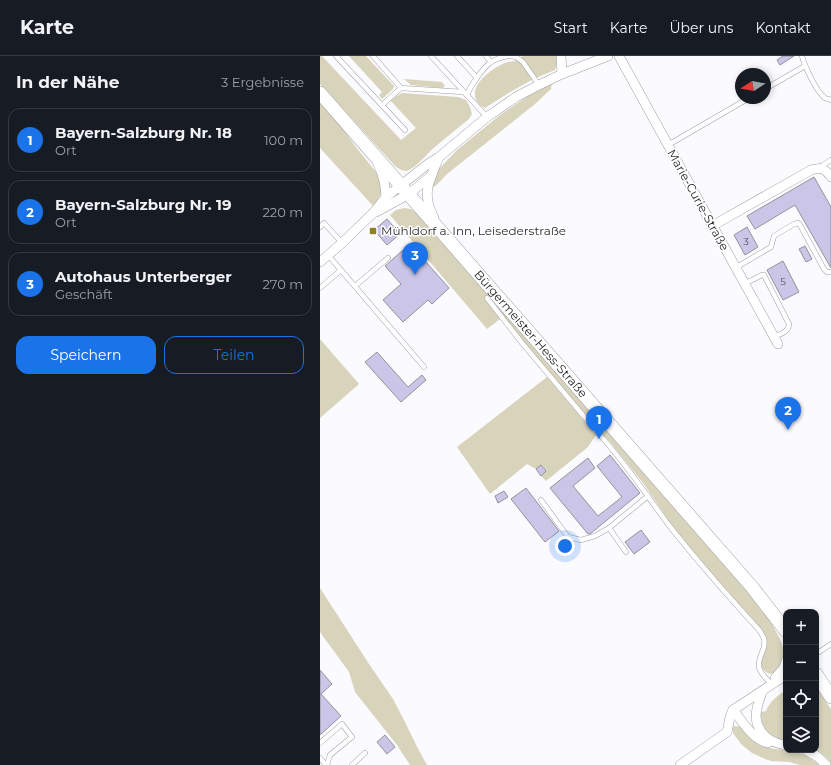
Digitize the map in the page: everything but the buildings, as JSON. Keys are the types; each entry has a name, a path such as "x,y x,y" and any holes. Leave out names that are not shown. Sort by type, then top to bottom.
{"main road":[{"name":"Bürgermeister-Hess-Straße","path":"320,93 752,586 783,630"},
{"path":"819,679 831,697"}],"street":[{"path":"561,56 562,74"},
{"name":"Marie-Curie-Straße","path":"619,56 776,341"},
{"path":"374,212 405,189 428,164 439,157 487,117 516,97 562,74 604,57"},
{"path":"374,154 384,176 386,197"},
{"path":"439,157 428,184 427,198 429,209 440,230"},
{"path":"712,226 811,170 818,168 826,170 831,177"},
{"path":"320,262 374,212 386,197 432,175"},
{"path":"772,684 783,669"},
{"path":"680,765 727,732 730,722 730,714 733,710 783,677"},
{"path":"762,692 757,708 757,721 761,731 768,739 782,744"},
{"path":"733,710 756,737 766,743 782,744"},
{"path":"811,753 826,765"}],"lane":[{"path":"336,56 405,130"},
{"path":"373,56 401,88 465,94"},
{"path":"431,56 487,117"},
{"path":"456,56 477,78"},
{"path":"486,56 491,62"},
{"path":"465,94 491,62 500,57 513,56 523,62 539,85"},
{"path":"802,56 805,66 817,88 825,98 831,100"},
{"path":"771,86 805,66"},
{"path":"382,105 401,88"},
{"path":"668,145 739,104"},
{"path":"820,169 823,164 831,160"},
{"path":"320,227 324,223 342,243"},
{"path":"735,268 771,248 774,236 798,223 826,272 831,272"},
{"path":"328,255 424,367"},
{"path":"355,286 388,258"},
{"path":"320,288 341,270"},
{"path":"744,284 762,275 764,276 789,324 789,328 776,341"},
{"path":"487,298 522,343 611,446 669,525 717,584 760,631 764,640 764,648 760,658 759,667 762,674 772,684"},
{"path":"540,500 568,537 581,540 595,536 609,528 648,496"},
{"path":"609,528 626,552"},
{"path":"819,652 831,644"},
{"path":"320,743 342,724 352,737 330,755 326,765 320,758"},
{"path":"352,765 365,753"}],"shaded area":[{"path":"320,56 322,56 401,140 416,128 390,100 402,93 458,97 466,100 472,114 469,119 439,143 414,167 406,171 402,170 395,166 320,84"},
{"path":"349,56 366,56 394,86 393,89 382,99 379,95 382,92"},
{"path":"523,56 558,56 558,62 555,70 528,82 485,108 480,105 476,100 475,91 481,80 495,68 506,62 516,61"},
{"path":"404,79 442,82 445,86 443,88 411,85"},
{"path":"552,83 551,89 535,104 430,189 438,170 457,150 500,115 528,96"},
{"path":"320,101 380,177 382,192 374,207 320,148"},
{"path":"404,208 411,209 417,214 488,291 753,598 781,640 783,648 783,661 779,669 769,674 762,667 762,659 766,644 765,634 673,527 643,483 610,442 550,374 504,317 487,329 390,215 396,210"},
{"path":"320,339 359,384 320,418"},
{"path":"547,377 596,435 588,447 546,481 541,476 546,471 542,465 536,469 527,464 490,494 457,447"},
{"path":"320,588 393,699 427,765 410,765 397,745 355,692 349,672 320,632"},
{"path":"819,691 831,709 831,763 819,752"},
{"path":"783,692 783,739 771,734 765,728 761,718 761,712 766,711 774,699"},
{"path":"733,727 742,727 764,746 783,750 783,753 800,753 820,765 800,765 765,759 752,753 741,744 733,733"}],"place":[{"name":"Mühldorf a. Inn, Leisederstraße","path":"373,231"},
{"name":"Autohaus Unterberger","path":"415,275"},
{"name":"Bayern-Salzburg Nr. 19","path":"788,430"},
{"name":"Bayern-Salzburg Nr. 18","path":"599,439"}]}
